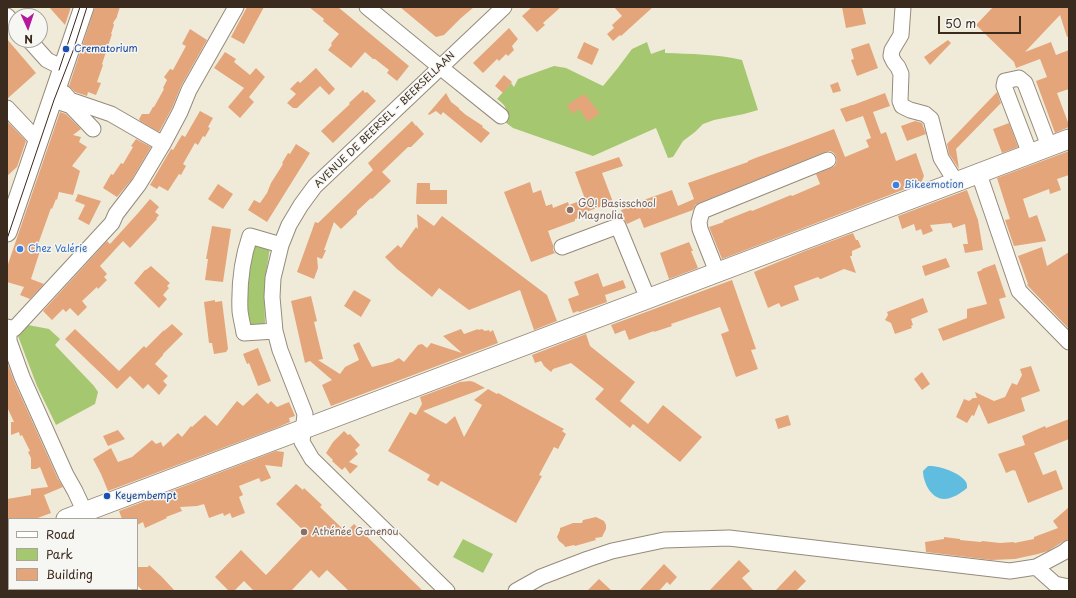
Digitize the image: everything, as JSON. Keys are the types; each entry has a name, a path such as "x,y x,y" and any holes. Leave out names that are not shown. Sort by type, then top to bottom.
{"main road":[{"path":"7,232 38,141 56,96 63,68 84,7"},
{"path":"71,518 86,515 304,429 1069,139"}],"street":[{"path":"86,515 66,475 22,376 9,341 8,331 14,329 112,223 116,214 139,184 163,144 180,112 189,90 236,7"},
{"path":"368,7 440,68 501,116"},
{"name":"AVENUE DE BEERSEL - BEERSELLAAN","path":"447,591 312,459 302,442 305,414 280,350 275,331 272,297 273,278 281,245 289,225 315,186 504,7"},
{"path":"903,7 901,35 892,50 891,56 901,74 900,101 902,106 925,114 931,119 941,158 956,182"},
{"path":"36,48 47,60 63,68"},
{"path":"1030,154 1004,86 1005,81 1020,78 1025,83 1049,146"},
{"path":"56,96 64,93 70,100 112,114 163,144"},
{"path":"56,96 71,106 93,128"},
{"path":"7,108 38,141"},
{"path":"718,272 700,229 699,222 702,211 828,160"},
{"path":"979,174 1019,291 1069,342"},
{"path":"562,247 618,226 648,299"},
{"path":"275,331 244,333 240,312 240,287 246,246 250,236 281,245"},
{"path":"516,591 541,577 588,559 612,551 664,540 729,538 1010,571 1036,567 1069,548"},
{"path":"1036,567 1055,584 1069,587"}],"green space":[{"path":"647,42 651,54 665,49 665,53 714,55 742,60 758,110 703,124 683,141 673,157 668,158 656,128 593,156 513,128 505,122 503,124 499,122 506,110 504,105 497,99 511,83 514,87 518,79 554,66 566,68 603,86 632,49"},
{"path":"253,245 270,247 264,288 265,323 249,326 247,318 247,296"},
{"path":"28,325 49,329 60,339 55,345 98,392 95,404 56,425 37,386 18,336"},
{"path":"463,539 493,554 483,573 453,557"},
{"path":"7,552 8,590 108,591 7,591"}],"water":[{"path":"928,466 949,470 963,479 967,488 950,498 944,499 935,496 924,480 923,471"}],"building":[{"path":"49,7 71,7 65,25"},
{"path":"95,7 120,7 117,17 113,23 112,34 97,82 101,83 96,95 88,92 87,96 75,92 69,86"},
{"path":"247,7 264,7 244,44 231,37"},
{"path":"309,7 338,7 409,66 397,81 387,73 389,70 365,52 351,68 328,50 332,45 332,42 339,34"},
{"path":"400,7 474,7 444,35 436,37"},
{"path":"532,7 561,7 543,23 545,25 537,32 522,16"},
{"path":"614,7 653,7 621,36 620,35 613,41 607,34 614,28 612,25 622,16"},
{"path":"842,7 862,7 866,24 846,28"},
{"path":"993,7 1069,7 1069,36 1067,37 1060,15 1025,52 1051,42 1056,55 1069,50 1069,89 1057,93 1069,127 1055,133 1036,81 1047,77 1040,59 1016,68 1014,62 976,25"},
{"path":"509,28 518,39 512,46 514,50 508,56 506,54 499,61 497,59 483,73 473,63"},
{"path":"190,29 207,40 181,86 172,108 159,132 139,119 142,114 149,114 154,107 164,89 163,88 167,80 164,77 170,69 173,70 186,46 182,44"},
{"path":"7,39 8,48 15,48 36,73 7,99"},
{"path":"948,40 951,43 930,65 924,57"},
{"path":"584,42 599,49 592,65 577,58"},
{"path":"869,43 878,68 857,76 851,60 854,59 851,49"},
{"path":"225,52 236,59 234,62 250,75 256,68 265,77 249,97 254,102 240,118 228,107 244,88 214,68"},
{"path":"316,68 335,89 329,95 320,86 297,108 293,108 287,103 296,94 290,89 298,81 300,83"},
{"path":"504,75 512,82 503,93 495,86"},
{"path":"838,82 841,91 833,93 830,85"},
{"path":"363,90 376,101 333,143 321,131"},
{"path":"997,92 1001,103 956,149 959,169 949,154 947,144"},
{"path":"446,93 451,102 490,133 481,143 443,112 441,115 436,111 429,115 428,114"},
{"path":"885,93 890,106 873,112 881,134 886,132 896,161 916,153 924,176 921,183 722,259 709,227 820,184 816,174 835,166 837,161 834,153 830,151 825,152 699,203 695,205 693,210 644,228 640,218 627,224 625,221 621,210 635,205 635,203 672,190 678,206 694,199 688,183 834,129 845,157 869,147 866,140 871,138 863,116 846,122 840,109"},
{"path":"584,94 600,113 588,122 579,109 572,114 567,105"},
{"path":"200,111 213,118 205,137 203,136 198,145 195,143 183,164 186,166 181,175 179,174 168,191 159,186 157,189 150,185 171,149 173,150 182,135 185,137"},
{"path":"60,112 66,114 81,129 73,135 81,137 79,142 87,147 72,166 80,171 73,195 59,192 57,200 56,199 52,209 51,208 36,250 40,251 31,279 44,284 30,299 20,295 24,287 7,282 7,267"},
{"path":"7,121 26,141 17,167 7,176"},
{"path":"412,121 424,134 382,172 391,181 357,211 357,214 341,229 334,222 322,259 317,257 318,268 314,279 297,272 315,222 318,223 373,170 368,163"},
{"path":"915,121 922,123 926,134 907,141 901,126"},
{"path":"1009,123 1018,147 1002,153 993,129"},
{"path":"136,139 151,147 132,179 117,197 103,188 111,174 113,175 121,163 123,164 133,147 131,146"},
{"path":"296,144 310,153 267,222 248,210 254,200 260,203 267,193 288,153 290,154"},
{"path":"1069,151 1069,175 1057,179 1061,190 1050,194 1049,189 1023,199 1029,218 1037,215 1046,241 1014,246 1005,220 1010,219 997,178"},
{"path":"619,157 623,166 602,173 613,202 578,215 579,218 575,219 575,221 548,231 555,253 531,262 504,192 530,182 533,193 541,190 546,206 552,204 553,208 568,202 569,205 585,199 575,172"},
{"path":"417,183 430,183 430,190 447,190 447,204 416,204"},
{"path":"218,184 233,194 223,209 208,199"},
{"path":"967,190 978,220 983,250 965,253 963,244 968,244 965,224 953,228 951,223 930,225 933,231 923,235 921,229 916,231 914,224 902,229 898,216"},
{"path":"78,194 101,201 89,225 78,219 85,205 75,201"},
{"path":"150,199 159,207 155,212 159,215 157,219 130,248 123,241 100,266 107,274 104,277 107,280 82,301 87,307 78,316 70,308 66,312 63,309 52,320 43,311 107,241 110,244"},
{"path":"417,214 434,226 442,216 547,295 557,321 534,330 520,290 469,310 439,288 432,297 397,269 385,257 398,245 401,248 416,227 418,229"},
{"path":"212,226 231,229 223,282 205,280 208,259 206,259"},
{"path":"853,233 861,247 852,251 852,256 850,256 856,273 844,269 821,279 818,277 794,286 799,300 781,307 779,303 768,308 754,272"},
{"path":"689,242 698,268 669,279 660,253"},
{"path":"1042,247 1047,266 1069,252 1069,329 1027,285 1028,284 1018,256"},
{"path":"946,258 950,267 925,276 922,266"},
{"path":"995,264 1006,297 999,299 1005,318 943,341 938,329 967,318 967,309 987,304 977,272"},
{"path":"151,266 170,283 167,286 169,288 163,295 167,299 159,308 134,283 145,270"},
{"path":"598,273 603,287 623,280 626,288 605,295 607,302 573,313 568,299 579,295 574,282"},
{"path":"732,280 756,349 751,350 758,369 736,377 721,334 729,331 720,307 671,324 672,326 629,340 625,330 615,334 611,325"},
{"path":"354,290 371,300 361,317 344,306"},
{"path":"311,296 317,321 314,322 323,359 318,360 340,374 345,367 359,360 353,345 359,342 372,367 392,362 399,358 404,362 418,345 422,344 427,348 431,343 462,353 443,336 461,329 464,334 478,329 485,331 489,330 490,332 493,330 498,343 331,406 322,385 332,380 310,361 305,363 291,301"},
{"path":"923,298 928,312 911,319 913,325 911,326 912,328 895,334 891,323 885,320 888,315 887,312"},
{"path":"215,300 215,302 222,301 228,349 226,352 214,354 212,343 209,343 204,302"},
{"path":"172,324 183,334 155,364 168,376 163,381 167,385 159,395 148,384 143,389 130,376 117,389 65,339 75,329 119,371 144,346 146,348"},
{"path":"586,334 590,346 635,382 620,401 648,424 663,405 702,437 680,462 633,424 630,428 595,399 604,389 571,363 553,369 551,372 541,361 535,363 532,355"},
{"path":"258,348 271,381 258,386 249,363 247,364 243,354"},
{"path":"7,362 14,381 63,487 44,495 51,513 38,518 7,519 7,499 31,495 31,489 48,487 40,467 31,469 31,458 28,452 30,451 22,435 20,436 19,432 11,435 11,422 14,422 7,407"},
{"path":"1031,366 1040,391 1021,398 1025,411 988,424 979,404 974,416 972,415 967,423 956,417 964,399 969,401 973,398 977,398 975,392 994,401 1005,397 1012,383 1017,385 1022,375 1020,369"},
{"path":"922,372 930,384 922,390 914,379"},
{"path":"470,381 485,388 423,411 446,424 455,416 464,437 482,405 474,400 488,389 564,429 562,431 566,434 558,449 554,447 539,475 542,476 516,523 441,481 438,486 427,480 430,475 388,451 410,412 416,415 422,404 420,397 460,382"},
{"path":"257,393 268,404 271,401 277,407 289,402 295,416 289,418 290,422 276,428 108,491 93,459 111,448 118,462 132,457 152,440 156,444 161,442 163,447 178,433 182,437 191,426 192,427 205,415 217,426 237,401 243,406"},
{"path":"788,415 791,425 778,429 775,419"},
{"path":"1069,419 1069,439 1034,453 1043,475 1056,470 1063,489 1028,503 1015,470 1006,473 998,454 1025,445 1022,436 1045,426 1046,428"},
{"path":"118,430 125,439 108,446 103,436"},
{"path":"344,431 348,435 350,434 360,445 355,450 358,454 349,462 358,466 350,474 345,467 342,470 326,453 333,442"},
{"path":"276,451 284,452 282,467 265,465 271,478 261,482 259,478 239,486 243,495 239,497 245,513 232,518 230,513 224,516 223,513 209,518 204,504 180,507 182,511 166,517 167,518 145,528 143,522 138,524 138,518 122,518 119,511"},
{"path":"296,484 303,490 304,488 322,505 320,507 346,532 354,524 423,591 349,591 327,570 319,578 311,570 291,591 254,591 244,581 234,591 229,591 215,577 241,550 266,575 306,533 276,504"},
{"path":"1069,507 1069,539 1048,551 1015,559 991,560 926,552 925,542 944,539 944,537 960,540 1000,543 1014,543 1034,539 1034,537 1058,528 1053,521"},
{"path":"596,517 604,521 606,525 606,529 602,537 595,538 596,540 575,546 565,547 559,541 557,537 560,528 573,523 582,523 583,520"},
{"path":"739,560 750,571 742,578 754,591 709,591"},
{"path":"664,564 677,577 670,585 667,582 659,591 639,591"},
{"path":"149,565 175,591 143,591 138,586 138,567 148,567"},
{"path":"795,570 806,581 796,591 775,591"},
{"path":"599,579 612,591 587,591"}],"tram line":[{"path":"59,70 80,7"},
{"path":"7,239 87,7"}],"place":[{"name":"Crematorium","path":"66,49"},
{"name":"Bikeemotion","path":"896,185"},
{"name":"GO! Basisschool Magnolia","path":"570,210"},
{"name":"Chez Valérie","path":"20,249"},
{"name":"Keyembempt","path":"107,496"},
{"name":"Athénée Ganenou","path":"304,532"}]}
